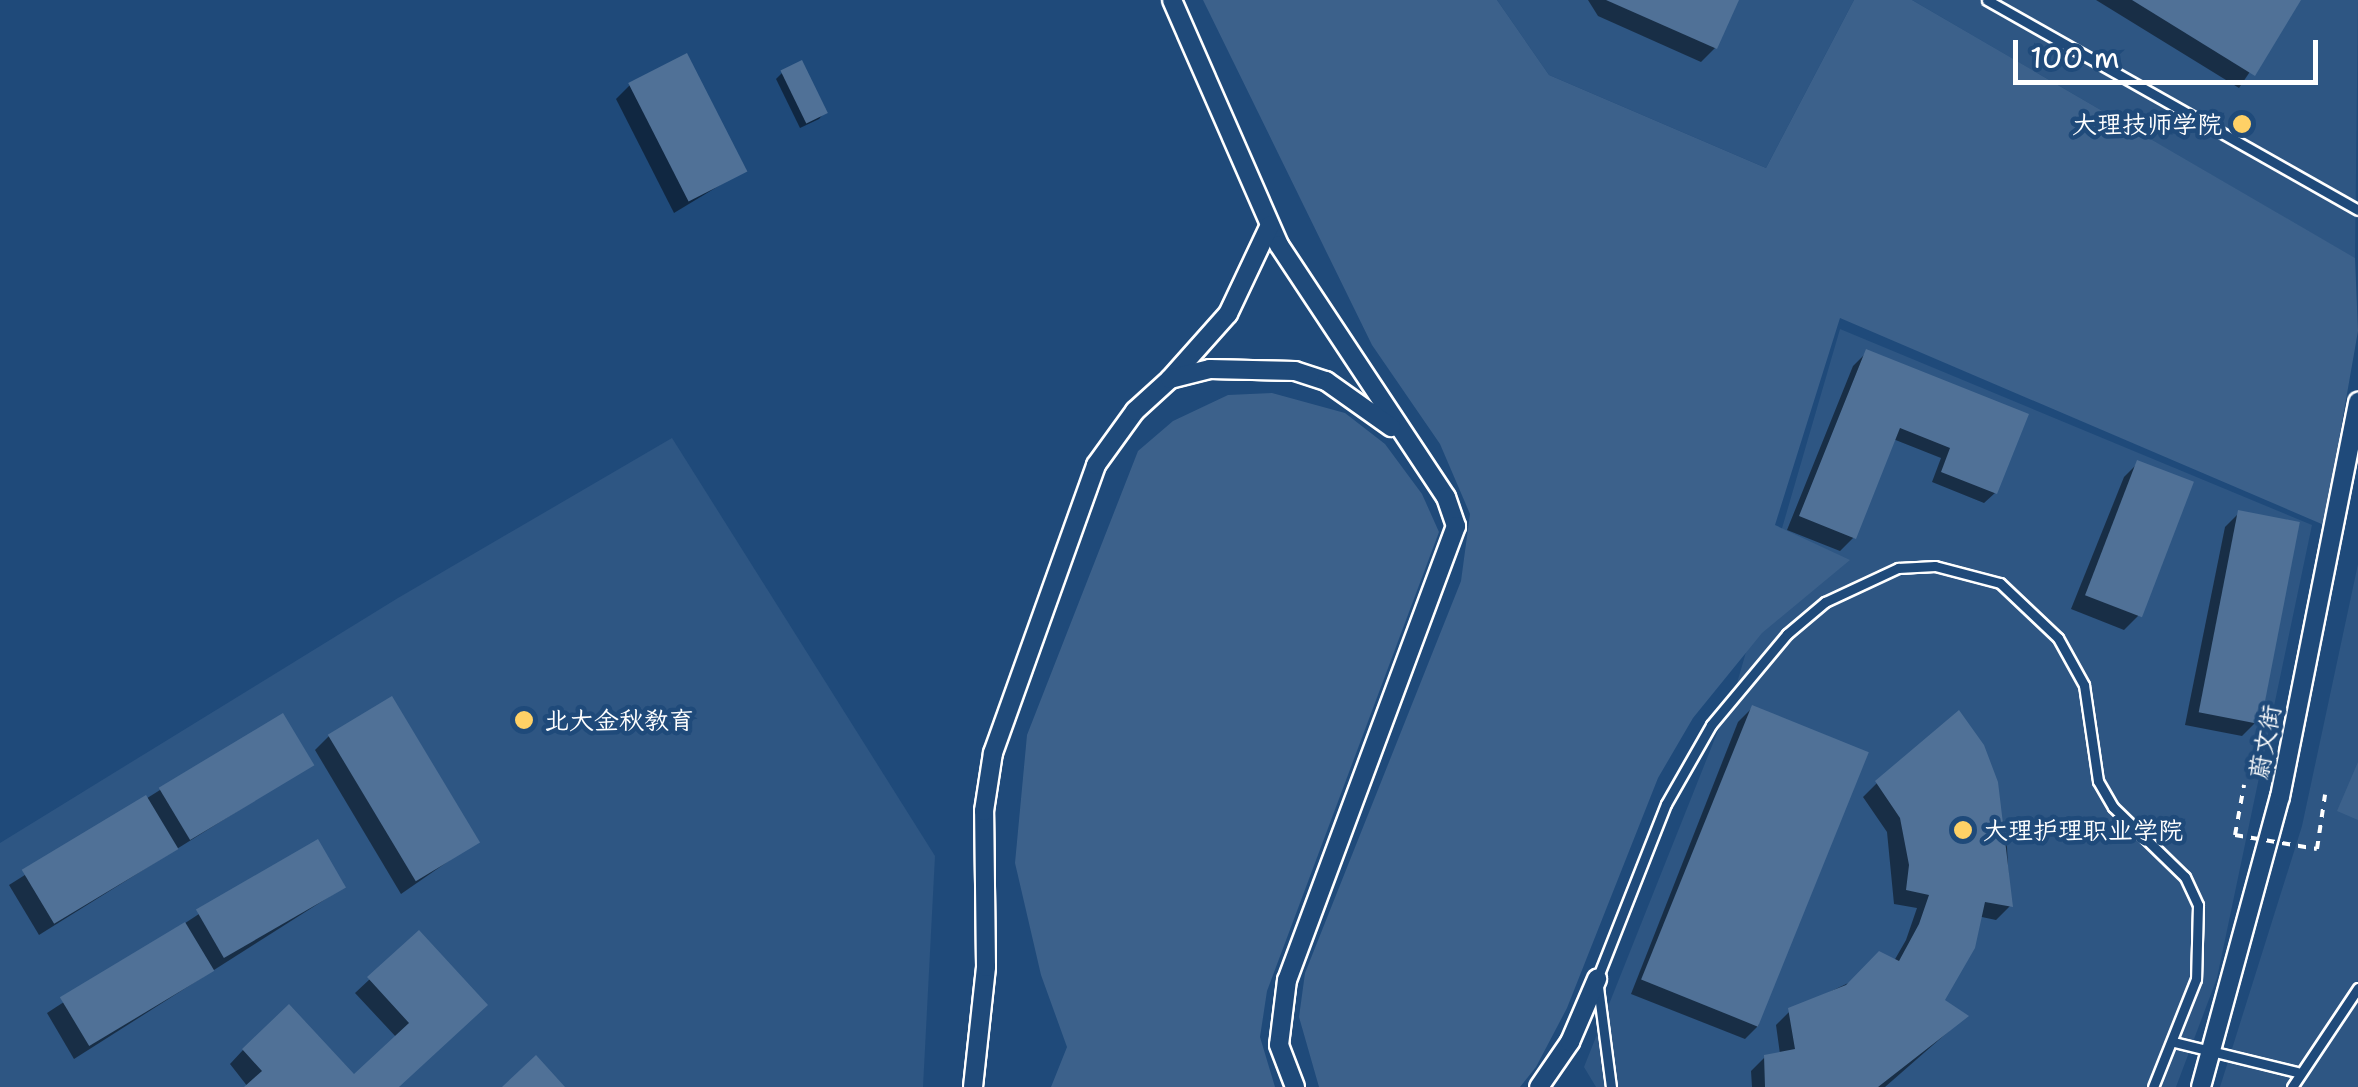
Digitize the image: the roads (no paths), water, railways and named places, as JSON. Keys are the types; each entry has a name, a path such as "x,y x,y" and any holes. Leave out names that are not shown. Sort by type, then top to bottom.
{"street":[{"path":"1172,0 1270,224 1360,375 1446,497 1456,526 1287,980 1279,1044 1295,1087"},
{"path":"973,1087 986,968 984,810 993,753 1096,466 1135,411 1170,379 1228,314 1270,224"},
{"path":"1170,379 1250,366 1295,371 1326,381 1404,436"},
{"name":"蔚文街","path":"2201,1087 2280,797 2358,402"},
{"path":"1539,1087 1570,1042 1597,979"}],"lane":[{"path":"1987,0 2358,210"},
{"path":"1612,1087 1597,979 1666,804 1712,724 1787,634 1825,602 1898,568 1936,566 2000,583 2058,638 2084,685 2098,781 2113,807 2185,877 2198,904 2201,940 2196,979 2153,1087"},
{"path":"2292,1087 2297,1072 2358,988"},
{"path":"2174,1042 2213,1048 2297,1072"}],"place":[{"name":"大理技师学院","path":"2242,124"},
{"name":"北大金秋教育","path":"524,720"},
{"name":"大理护理职业学院","path":"1963,830"}]}
